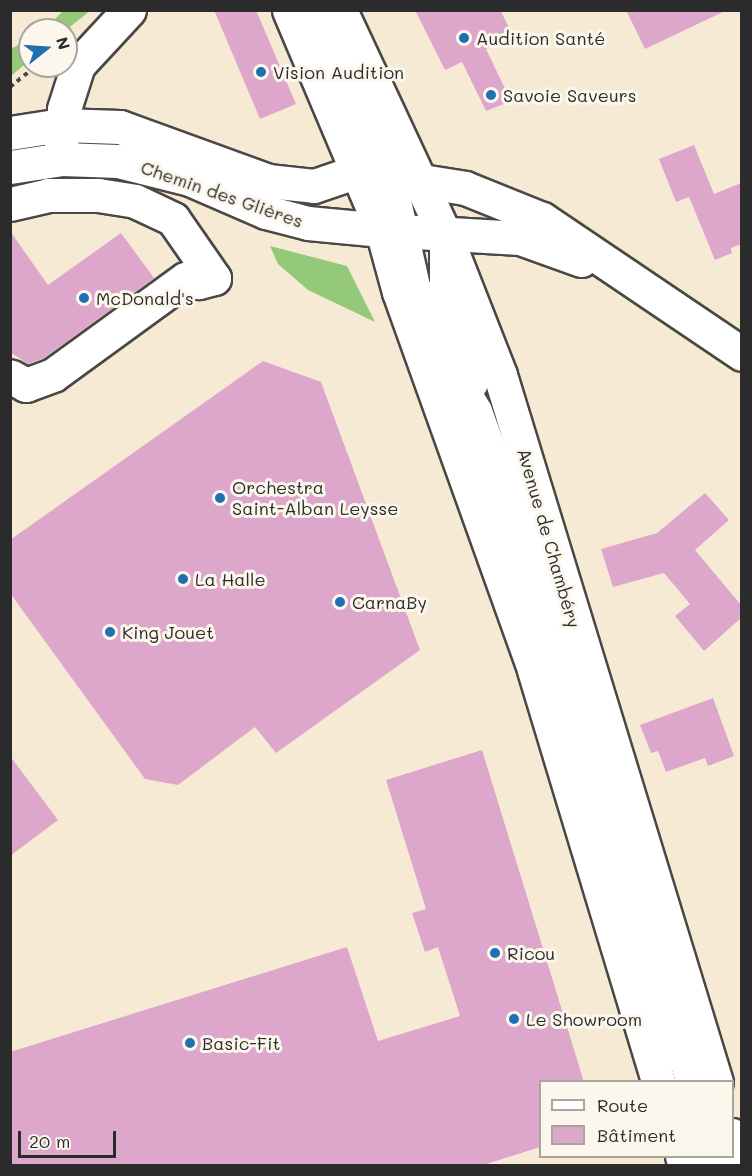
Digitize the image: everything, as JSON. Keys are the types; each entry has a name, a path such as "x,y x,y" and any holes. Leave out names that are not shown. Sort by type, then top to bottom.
{"main road":[{"path":"62,159 61,124 78,65 129,10"},
{"path":"289,10 373,172"},
{"path":"318,10 373,172 390,231 436,341 475,411"},
{"name":"Avenue de Chambéry","path":"340,10 447,237 500,375 715,1080"},
{"name":"Chemin des Glières","path":"10,133 61,124 120,127 268,181 314,186 373,172"},
{"name":"Chemin des Glières","path":"10,167 62,159 118,161 155,169 308,224 447,237 520,238 633,279"},
{"path":"373,172 465,188 542,219 741,354"},
{"path":"10,204 48,195 135,201 174,219 214,278 199,282 185,279 53,375 26,385 10,376"},
{"path":"390,231 399,292 534,670 657,1080"},
{"path":"447,237 446,294 467,360 475,411 692,1080"},
{"path":"734,1141 741,1164"}],"green space":[{"path":"63,11 90,11 78,20 78,18 56,18"},
{"path":"18,45 18,70 11,76 11,49"},
{"path":"270,246 347,266 375,322 308,290 278,264"}],"building":[{"name":"Vision Audition","path":"214,10 256,10 296,104 260,119"},
{"path":"415,10 500,10 513,35 486,49 511,101 486,111 462,62 445,70"},
{"path":"626,10 727,10 645,49"},
{"path":"694,145 714,194 741,183 741,244 731,248 732,253 715,260 689,197 676,202 659,159"},
{"name":"McDonald's","path":"10,231 48,285 121,233 154,278 44,358 28,364 10,352"},
{"path":"263,361 321,382 420,650 276,753 255,727 178,785 145,779 10,593 10,540"},
{"path":"705,493 729,520 695,550 741,605 741,618 704,651 675,616 690,604 664,573 613,587 601,549 657,533"},
{"path":"713,698 734,756 708,766 705,758 666,772 658,751 651,753 640,725"},
{"path":"482,750 583,1080 539,1080 539,1147 480,1166 10,1166 10,1052 347,947 378,1041 460,1016 438,947 425,952 412,913 426,909 386,780"},
{"path":"10,756 58,820 10,856"}],"place":[{"name":"Audition Santé","path":"464,38"},
{"name":"Vision Audition","path":"261,72"},
{"name":"Savoie Saveurs","path":"491,95"},
{"name":"McDonald's","path":"84,298"},
{"name":"Orchestra Saint-Alban Leysse","path":"220,498"},
{"name":"La Halle","path":"183,579"},
{"name":"CarnaBy","path":"340,602"},
{"name":"King Jouet","path":"110,632"},
{"name":"Ricou","path":"495,953"},
{"name":"Le Showroom","path":"514,1019"},
{"name":"Basic-Fit","path":"190,1043"}]}
